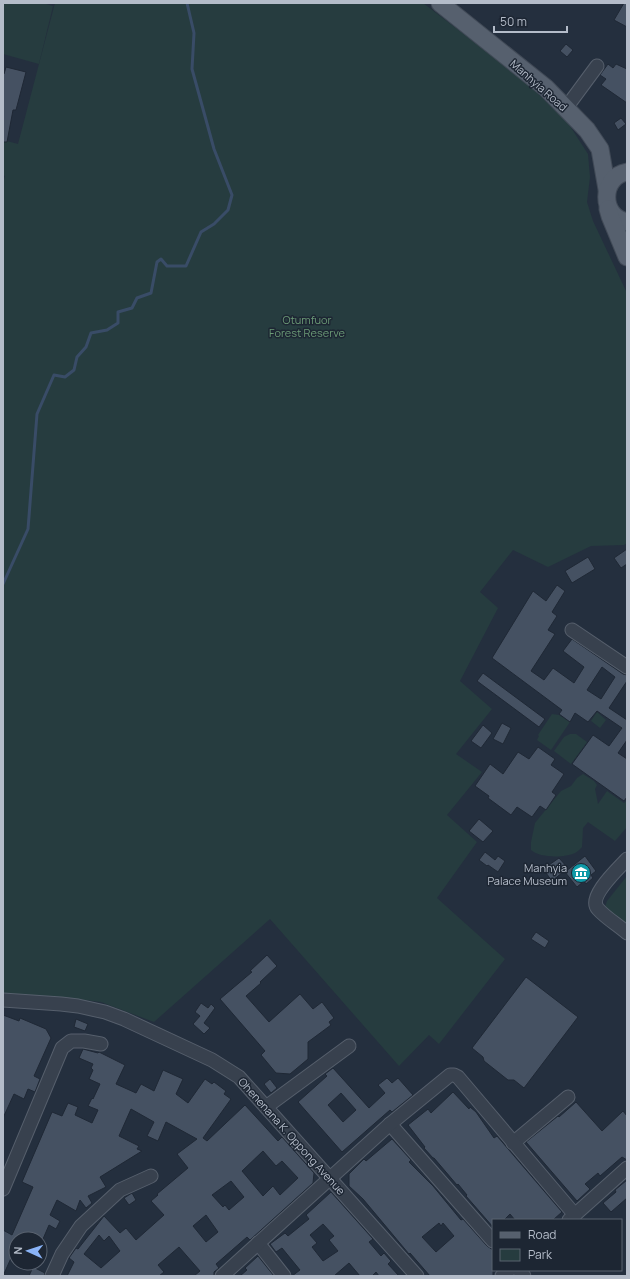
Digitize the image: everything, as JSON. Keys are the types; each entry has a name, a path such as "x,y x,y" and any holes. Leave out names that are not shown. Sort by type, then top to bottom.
{"main road":[{"name":"Manhyia Road","path":"440,3 546,88 587,130 600,149 610,216 627,257"},
{"path":"600,149 627,169"},
{"path":"627,172 616,176 611,182 607,196 610,211 616,217 627,222"}],"street":[{"path":"566,108 597,66"},
{"path":"572,630 627,667"},
{"path":"627,859 598,892 595,901 597,908 627,933"},
{"name":"Ohenenana K. Oppong Avenue","path":"3,1000 78,1006 105,1012 124,1019 212,1060 239,1077 331,1178 417,1276"},
{"path":"3,1189 62,1048 71,1041 84,1041 101,1044"},
{"path":"266,1107 349,1046"},
{"path":"222,1276 390,1124 450,1075 458,1077 513,1142 572,1217 627,1168"},
{"path":"513,1142 568,1097"},
{"path":"390,1124 492,1240"},
{"path":"52,1276 62,1254 81,1226 120,1190 151,1176"},
{"path":"258,1243 284,1276"}],"green space":[{"path":"3,3 43,3 53,6 39,64 3,54"},
{"name":"Otumfuor Forest Reserve","path":"55,3 423,3 523,79 568,123 588,154 590,177 587,202 593,221 627,293 627,543 624,545 591,546 548,567 513,550 480,592 498,608 460,681 492,709 456,754 482,772 447,815 477,842 437,898 505,959 439,1044 429,1035 399,1066 270,919 154,1022 101,1002 59,997 3,995 3,182 5,176 3,175 3,140 18,144"},
{"path":"597,712 606,720 600,728 591,721"},
{"path":"552,714 559,715 570,722 551,750 537,740 538,735"},
{"path":"570,734 576,734 587,742 571,764 554,751 564,737"},
{"path":"583,774 594,781 597,785 595,789 598,804 607,791 624,803 627,800 627,827 615,841 588,822 583,828 582,847 575,853 565,856 546,856 535,853 531,850 531,842 535,823 561,791 571,786 577,778"},
{"path":"627,876 627,929 605,907 607,901"}],"building":[{"path":"624,3 627,3 627,27 614,20"},
{"path":"566,44 573,50 567,57 560,51"},
{"path":"608,64 613,68 616,64 627,69 627,103 601,85 606,79 600,75"},
{"path":"6,67 26,72 16,110 13,110 7,142 3,142 3,74"},
{"path":"621,118 626,124 618,130 614,123"},
{"path":"627,549 627,564 621,568 614,558"},
{"path":"588,557 595,569 572,583 565,571"},
{"path":"557,585 565,591 552,612 557,616 548,630 555,634 531,671 544,680 553,668 574,683 584,667 563,651 572,639 623,674 627,675 627,681 609,708 627,720 627,740 618,753 627,759 627,797 624,801 572,764 593,735 609,746 622,728 597,711 588,722 575,713 570,722 559,714 562,710 492,658 533,591 546,601","holes":["602,667 615,677 601,699 587,690"]},
{"path":"483,673 545,719 539,727 477,681"},
{"path":"502,723 511,728 503,744 493,739"},
{"path":"483,725 492,733 481,748 471,741"},
{"path":"538,747 555,759 551,765 564,774 552,792 556,795 546,810 540,806 532,817 517,807 511,815 475,786 490,764 503,774 518,752 529,759"},
{"path":"479,819 493,831 483,842 469,831"},
{"path":"485,852 495,860 498,856 505,861 498,872 479,860"},
{"path":"585,856 596,871 591,875 593,878 586,884 584,881 577,887 565,872"},
{"path":"559,858 568,868 552,881 543,869"},
{"path":"536,932 549,941 545,948 531,939"},
{"path":"267,955 277,966 246,996 269,1022 300,994 313,1009 322,1002 334,1018 329,1022 331,1025 308,1042 308,1059 290,1074 276,1073 261,1055 265,1051 220,999 252,972 250,971"},
{"path":"526,977 578,1017 524,1088 514,1080 508,1080 484,1061 483,1057 472,1048"},
{"path":"201,1003 208,1008 211,1004 215,1008 204,1023 210,1028 204,1034 193,1024 200,1016 195,1012"},
{"path":"3,1015 19,1021 20,1018 46,1029 51,1038 34,1076 40,1079 35,1092 28,1089 24,1099 14,1094 3,1118"},
{"path":"76,1019 88,1024 85,1031 74,1027"},
{"path":"83,1049 99,1052 125,1065 116,1084 136,1093 141,1084 154,1091 163,1070 183,1079 176,1094 188,1103 205,1079 212,1084 214,1082 226,1091 224,1094 231,1099 203,1138 207,1141 245,1105 278,1141 282,1137 314,1173 313,1183 250,1240 247,1237 216,1264 219,1268 214,1272 214,1276 194,1276 200,1271 179,1247 158,1265 164,1272 159,1276 67,1276 74,1262 69,1258 104,1216 120,1233 126,1228 136,1240 164,1215 151,1201 158,1195 157,1194 188,1168 177,1154 197,1139 166,1122 158,1141 147,1136 154,1122 131,1109 119,1136 139,1146 137,1149 142,1151 100,1177 106,1187 88,1196 92,1203 86,1208 80,1200 76,1211 57,1200 50,1215 60,1221 56,1229 49,1225 46,1231 14,1231 33,1187 22,1182 52,1112 62,1116 68,1103 78,1107 75,1115 92,1123 98,1110 88,1106 100,1084 89,1079 93,1070 91,1068 93,1064 79,1058","holes":["263,1151 276,1166 282,1161 298,1178 280,1195 273,1186 263,1196 242,1171","231,1181 244,1197 229,1210 225,1205 223,1207 212,1195","206,1215 218,1232 206,1242 193,1226","99,1235 104,1241 109,1236 120,1251 101,1268 84,1254"]},
{"path":"333,1068 369,1108 385,1093 378,1085 387,1078 392,1083 398,1078 413,1095 392,1112 390,1110 342,1152 298,1102 327,1076 325,1074","holes":["341,1093 356,1110 343,1122 328,1105"]},
{"path":"270,1079 277,1088 271,1093 264,1084"},
{"path":"453,1092 469,1109 470,1107 476,1112 494,1138 497,1136 562,1212 554,1219 514,1219 510,1214 505,1219 492,1219 492,1226 466,1196 467,1195 458,1184 457,1185 424,1148 425,1147 408,1125 428,1109 431,1113"},
{"path":"576,1102 602,1131 623,1111 627,1116 627,1160 622,1157 600,1176 598,1173 585,1184 590,1189 577,1201 526,1142"},
{"path":"392,1139 411,1160 409,1162 433,1186 461,1220 463,1219 487,1246 492,1249 493,1276 430,1276 410,1253 409,1254 363,1199 349,1186 349,1174 364,1159 366,1161","holes":["439,1223 441,1226 443,1223 454,1236 436,1252 422,1237"]},
{"path":"627,1180 627,1198 611,1212 603,1203"},
{"path":"331,1192 373,1239 369,1242 381,1256 384,1253 391,1261 388,1264 399,1276 379,1276 376,1272 372,1276 360,1276 349,1263 334,1276 292,1276 300,1270 282,1248 276,1252 270,1244 285,1233 288,1236 309,1219 306,1215","holes":["323,1224 334,1236 329,1240 338,1251 323,1261 312,1247 317,1243 310,1235"]},
{"path":"132,1193 136,1200 129,1205 124,1198"},
{"path":"3,1230 8,1233 8,1265 3,1276"},
{"path":"258,1256 274,1276 240,1276 247,1270 245,1268"},
{"path":"31,1271 41,1271 45,1273 44,1276 29,1276"}],"waterway":[{"path":"3,584 28,529 37,414 54,375 65,377 74,370 77,357 86,347 91,333 107,330 118,323 118,312 132,308 137,298 151,293 157,262 161,259 167,266 186,266 201,232 214,224 228,210 232,195 214,149 192,69 194,33 187,3"}],"place":[{"name":"Manhyia Palace Museum","path":"581,873"}]}
